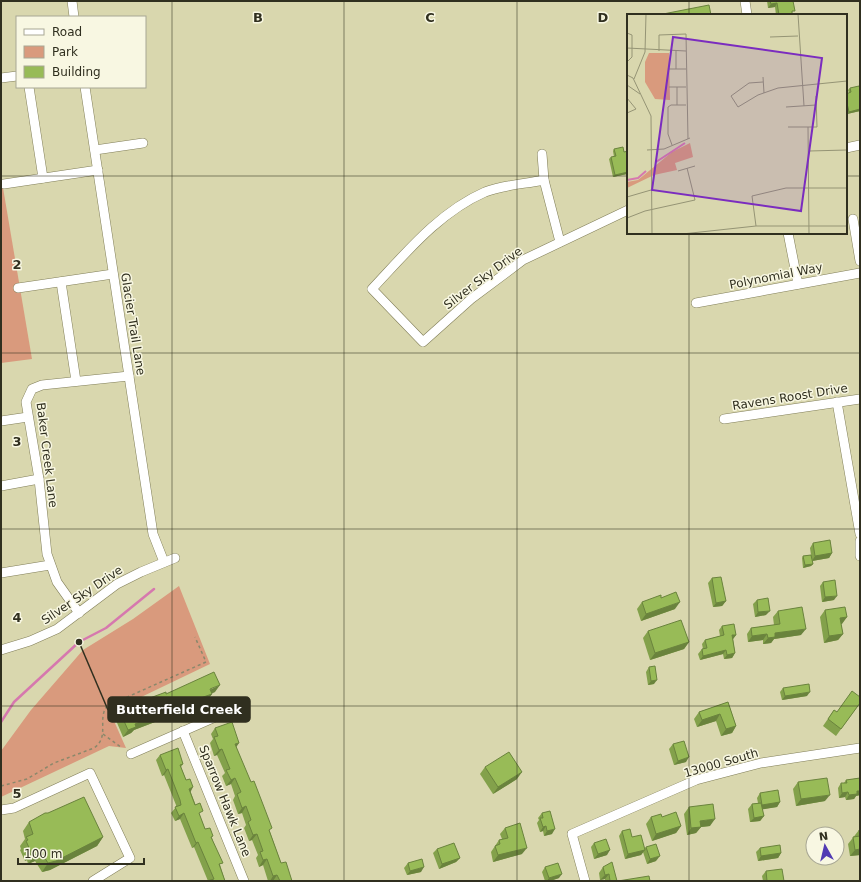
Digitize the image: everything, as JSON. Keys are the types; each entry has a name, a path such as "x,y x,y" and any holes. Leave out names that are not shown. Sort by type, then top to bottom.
{"street":[{"path":"72,1 74,16"},
{"path":"745,1 747,14"},
{"path":"1,78 16,76"},
{"path":"29,88 43,178"},
{"name":"Glacier Trail Lane","path":"85,88 153,534 164,562"},
{"path":"95,150 143,143"},
{"path":"847,148 860,145"},
{"path":"542,154 544,180 560,242"},
{"path":"4,184 98,170"},
{"name":"Silver Sky Drive","path":"544,180 486,192 465,202 450,212 417,242 372,289 423,342 471,299 523,260 627,210"},
{"path":"852,219 860,261"},
{"path":"788,234 798,284"},
{"name":"Polynomial Way","path":"696,303 860,273"},
{"path":"18,288 113,274"},
{"path":"61,282 76,381"},
{"name":"Baker Creek Lane","path":"79,613 56,582 47,554 39,479 26,402 32,389 42,384 129,376"},
{"name":"Ravens Roost Drive","path":"724,419 860,399"},
{"path":"837,402 860,534"},
{"path":"1,422 28,417"},
{"path":"1,486 39,479"},
{"path":"860,541 860,556"},
{"name":"Silver Sky Drive","path":"1,650 44,635 79,613 117,584 175,558"},
{"path":"1,572 50,565"},
{"path":"132,754 227,712"},
{"name":"Sparrow Hawk Lane","path":"184,731 244,881"},
{"name":"13000 South","path":"585,881 572,834 696,780 761,764 860,748"},
{"path":"1,810 14,808 90,773 130,858 93,881"}],"path":[{"path":"1,786 27,779 54,763 94,748 101,742 104,713 107,706 206,662 195,638"},
{"path":"103,734 122,748"}],"green space":[{"path":"1,176 32,359 1,363"},
{"path":"179,586 210,664 110,712 126,748 109,746 1,797 1,751 31,710 83,650 133,619"}],"building":[{"path":"770,1 793,1 795,11 792,11 792,14 779,14 777,3 771,4"},
{"path":"709,5 711,14 663,14"},
{"path":"859,86 860,109 849,112 847,94 851,92 850,88"},
{"path":"623,147 624,152 627,151 627,172 615,175 611,157 616,156 614,149"},
{"path":"830,540 832,553 815,556 813,543"},
{"path":"811,555 813,564 805,565 803,556"},
{"path":"721,577 726,601 716,603 712,578"},
{"path":"835,580 837,596 825,597 823,582"},
{"path":"676,592 680,602 646,614 642,602 661,595 661,598"},
{"path":"768,598 770,611 758,612 757,600"},
{"path":"802,607 806,629 775,633 775,637 768,638 767,634 752,636 751,628 780,624 778,611"},
{"path":"845,607 847,617 840,618 843,634 829,636 825,610"},
{"path":"681,620 689,642 655,653 648,631"},
{"path":"734,624 736,635 732,635 735,653 727,655 726,650 703,656 702,649 707,648 705,640 724,635 722,626"},
{"path":"655,666 657,680 651,681 649,667"},
{"path":"214,672 220,685 210,689 212,694 172,708 172,710 135,724 136,727 128,730 120,712 135,705 138,712 153,706 150,698 166,692 166,694"},
{"path":"809,684 810,692 785,696 783,688"},
{"path":"852,691 860,697 860,703 841,729 828,719 834,710 837,712"},
{"path":"728,702 736,726 726,729 720,714 702,720 699,712"},
{"path":"232,722 239,743 235,744 251,782 254,781 272,828 269,830 281,863 286,862 292,881 280,881 277,875 273,876 267,859 263,860 260,852 263,851 257,834 253,835 248,822 251,820 246,806 242,808 237,794 241,792 235,778 231,780 226,770 230,769 222,749 219,750 214,737 218,736 215,728"},
{"path":"684,741 689,757 678,761 673,744"},
{"path":"178,748 183,764 180,765 186,780 190,779 193,787 189,789 195,805 200,803 203,811 199,813 205,829 210,828 213,836 211,837 223,863 219,864 225,881 207,881 214,879 198,842 196,843 184,813 179,816 175,807 181,805 180,800 168,769 166,770 160,755"},
{"path":"509,752 522,772 498,787 485,767"},
{"path":"827,778 830,795 801,799 798,782"},
{"path":"860,778 860,791 857,791 857,794 849,795 848,792 842,793 841,783 847,783 846,780"},
{"path":"778,790 780,802 762,805 760,793"},
{"path":"84,797 103,837 56,861 48,863 41,852 35,855 33,851 31,852 26,841 28,840 26,837 33,834 29,822 45,813"},
{"path":"761,803 764,816 754,818 752,804"},
{"path":"713,804 715,819 700,821 701,827 691,828 689,807"},
{"path":"550,811 555,829 547,831 546,826 543,827 540,818 543,818 542,813"},
{"path":"676,812 681,826 656,834 651,817 661,814 662,817"},
{"path":"520,823 527,848 498,855 495,846 500,844 499,840 508,838 505,828"},
{"path":"630,829 632,837 641,835 645,850 628,854 622,831"},
{"path":"860,836 860,849 855,850 853,837"},
{"path":"606,839 610,850 598,854 594,843"},
{"path":"454,843 460,858 442,864 437,849"},
{"path":"656,844 660,856 650,859 646,847"},
{"path":"780,845 781,853 761,856 760,848"},
{"path":"422,859 424,867 410,871 408,863"},
{"path":"612,862 617,881 610,881 609,874 605,875 603,867"},
{"path":"558,863 562,874 549,878 545,867"},
{"path":"782,869 784,881 767,881 766,871"},
{"path":"649,876 650,881 618,881"}],"waterway":[{"path":"1,722 14,702 79,642 106,628 154,589"}],"place":[{"name":"Butterfield Creek","path":"79,642"}]}
